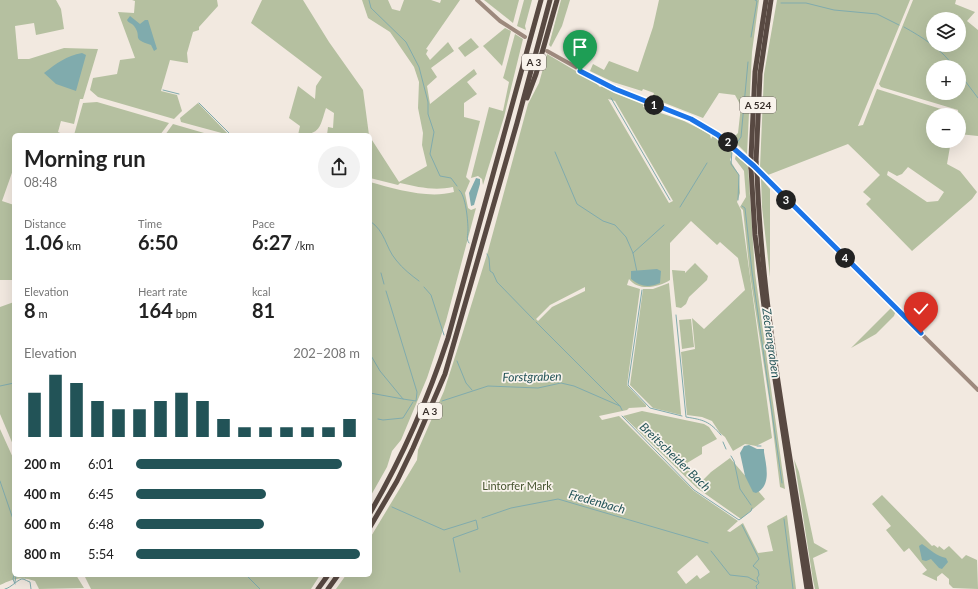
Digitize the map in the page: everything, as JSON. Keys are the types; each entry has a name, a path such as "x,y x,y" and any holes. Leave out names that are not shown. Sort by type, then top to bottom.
{"highway":[{"path":"527,38 538,0"},
{"name":"A 3","path":"372,509 406,445 437,370 450,331 527,38 541,0"},
{"name":"A 3","path":"372,525 397,481 445,374 518,123 550,0"},
{"path":"518,123 536,74 557,0"},
{"name":"A 524","path":"766,0 755,72 752,158 755,235 765,314 806,589"},
{"name":"A 524","path":"771,0 760,74 756,162 760,232 770,314 811,589"},
{"path":"318,589 327,577"},
{"path":"328,589 337,577"}],"main road":[{"path":"477,0 500,21 527,38"},
{"path":"547,51 615,89 704,126 730,144 767,179 978,390"}],"green space":[{"path":"0,0 56,0 61,9 64,29 36,35 34,23 15,26 18,59 29,59 64,48 98,49 83,99 80,99 74,124 61,121 58,132 60,133 12,133 12,173 2,201 12,204 12,280 0,280"},
{"path":"132,0 217,0 218,6 199,27 199,30 193,32 187,53 188,63 170,60 161,91 177,95 182,111 174,119 98,97 90,90 93,78 117,74 120,60 135,58 118,12 134,13 135,1"},
{"path":"262,0 303,0 329,42 363,90 369,133 327,133 328,127 333,128 334,113 326,108 321,124 315,131 311,133 298,133 300,126 289,118 298,86 315,99 316,86 322,77 251,23"},
{"path":"362,0 388,0 392,9 400,11 404,0 431,0 440,3 441,0 460,0 426,49 428,50 426,54 430,60 448,42 454,51 431,68 437,77 427,86 430,104 474,69 477,74 467,82 477,94 464,103 464,117 480,121 466,177 470,181 465,193 468,208 471,210 476,208 446,321 427,378 401,440 392,451 387,467 372,493 372,183 423,194 444,194 454,192 453,187 433,189 400,183 398,185 372,178 372,140 399,182 427,166 422,145 423,133 418,108 419,82 414,67 390,32 368,18"},
{"path":"484,0 519,0 513,23"},
{"path":"524,0 532,0 525,26 526,30 517,26"},
{"path":"561,0 570,0 562,26 551,47 549,45"},
{"path":"659,0 759,0 752,52 747,154 732,139 738,133 741,106 735,95 719,93 703,118 652,98 654,93 613,82 590,71 593,64 604,70 609,61 638,72 653,27"},
{"path":"777,0 910,0 858,126 863,125 877,89 938,108 926,108 926,148 950,148 947,164 960,171 977,192 972,199 912,251 866,204 871,199 863,192 880,175 848,144 768,175 760,167 764,74","holes":["908,167 944,192 938,201 927,202 887,175 888,171 897,176 902,174"]},
{"path":"913,0 956,0 955,4 975,12 967,21 978,30 978,136 966,135 966,108 951,108 881,87 879,84"},
{"path":"505,28 511,31 502,66 483,46"},
{"path":"515,34 523,39 504,117 483,185 482,179 478,176 471,178 489,107 503,111 509,82 503,78"},
{"path":"471,38 479,47 465,57 458,48"},
{"name":"Lintorfer Mark","path":"547,54 596,83 600,87 602,86 644,104 643,107 684,121 710,134 711,139 713,135 733,151 730,160 739,175 740,193 737,202 741,210 772,438 756,446 745,444 733,451 725,437 720,433 712,421 702,417 687,415 681,352 695,349 692,318 704,329 745,290 738,258 720,242 717,245 691,221 670,243 670,280 660,285 643,287 638,286 629,279 627,285 640,289 627,385 646,405 646,407 629,408 627,410 599,416 602,420 619,416 694,491 738,521 727,531 730,532 743,523 758,553 773,551 767,526 787,515 796,589 336,589 345,577 372,577 372,535 417,460 418,450 444,391 488,251 528,104 539,83","holes":["608,99 615,101 673,201 669,203","585,287 585,291 552,307 538,321 536,319 550,305","697,555 710,572 700,579 697,575 686,584 677,572"]},
{"path":"97,102 169,123 162,133 75,133 83,103"},
{"path":"198,103 227,133 222,133 181,122 180,118"},
{"path":"173,124 204,133 166,133"},
{"path":"736,155 748,166 755,273 785,489 780,487 770,405 750,275 743,210 740,207 746,197 744,171 735,159"},
{"path":"761,178 770,189 770,277 762,207"},
{"path":"695,263 708,276 707,280 689,297 686,304 681,308 676,307 672,270 685,271 685,273"},
{"path":"669,283 681,415 653,408 630,385 643,289 653,289"},
{"path":"12,303 12,442 0,414 0,307"},
{"path":"891,308 895,313 894,316 876,334 851,348"},
{"path":"691,319 694,347 682,349 679,320"},
{"path":"642,411 704,424 709,427 717,439 702,447 702,454 687,463 700,483 711,472 730,458 765,499 741,519 697,488 623,416"},
{"path":"0,429 12,456 12,577 77,577 84,588 39,589 35,581 21,578 0,585"},
{"path":"794,459 799,472 814,543 828,551 813,558 819,589 815,589 813,580"},
{"path":"882,495 932,546 934,545 938,548 939,546 944,550 949,546 962,559 966,555 977,560 978,589 953,588 949,584 949,579 942,573 937,577 937,581 922,574 927,570 909,548 904,552 886,530 891,526 872,504"},
{"path":"85,577 319,577 311,589 91,589"}],"water":[{"path":"130,16 140,24 145,20 148,20 157,49 154,51 151,45 139,39 138,33 133,25 127,20"},
{"path":"82,53 86,55 76,91 56,84 44,73 62,60"},
{"path":"476,178 480,179 480,184 474,205 471,206 469,193"},
{"path":"657,269 661,271 660,283 656,285 645,286 638,284 631,279 631,271"},
{"path":"749,445 757,449 764,449 767,469 764,485 761,490 756,493 753,492 745,476 740,453 744,446"},
{"path":"922,544 936,554 946,558 948,562 942,569 939,568 931,559 926,561 922,560 919,546"}],"waterway":[{"name":"Breitscheider Bach","path":"369,0 371,8 406,42 419,67 428,102 428,114 434,132 430,154 440,176 451,178 457,186"},
{"path":"751,37 757,1 755,0"},
{"path":"781,3 806,3 834,10 877,14 899,25"},
{"path":"904,27 925,40 948,60"},
{"name":"Zechengraben","path":"736,144 741,137 748,62"},
{"path":"966,82 978,98"},
{"path":"163,90 179,94"},
{"path":"611,98 670,200"},
{"path":"199,103 229,133"},
{"name":"Zechengraben","path":"732,151 731,164 739,175 738,200"},
{"path":"555,152 577,204 603,221 615,225 626,237 633,253 637,272"},
{"path":"680,207 707,163"},
{"name":"Breitscheider Bach","path":"459,190 463,197 466,209 468,226 467,238 469,243"},
{"name":"Zechengraben","path":"742,206 745,208 752,272 782,483"},
{"path":"372,223 379,230 396,260 404,269 419,281"},
{"path":"633,253 664,225"},
{"name":"Breitscheider Bach","path":"487,254 489,258 490,271 493,273 497,282 534,320"},
{"path":"381,273 384,284"},
{"path":"424,287 431,295 444,335"},
{"path":"642,290 628,385 650,408 682,416"},
{"path":"372,357 380,371 403,399 416,401 417,392 386,291"},
{"path":"676,315 686,417 706,422 721,435"},
{"name":"Breitscheider Bach","path":"536,322 620,406 622,410"},
{"path":"457,361 466,383 472,390"},
{"path":"0,386 12,383"},
{"name":"Forstgraben","path":"442,401 488,386 538,388 561,383 574,386 620,406"},
{"path":"372,393 403,399"},
{"path":"378,419 403,418 413,402"},
{"name":"Breitscheider Bach","path":"622,416 694,490 739,520 751,511 752,508"},
{"path":"723,442 726,449"},
{"path":"731,456 734,461 740,489 751,505"},
{"path":"0,481 12,516"},
{"name":"Fredenbach","path":"482,518 511,508 558,499 708,543"},
{"name":"Fredenbach","path":"392,507 444,530 476,520 478,529 453,538 460,572"},
{"path":"784,519 793,589"},
{"name":"Breitscheider Bach","path":"742,525 759,559 753,566 758,570 759,575 757,578 759,583 756,586 757,589"},
{"name":"Fredenbach","path":"711,551 730,575 748,577 757,582"},
{"path":"14,577 15,584"},
{"path":"15,582 16,577"},
{"path":"248,577 260,589"},
{"path":"5,589 21,579 30,582 31,589"}],"route":[{"path":"580,71 631,96 691,119 730,144 754,166 826,240 921,333"}]}
